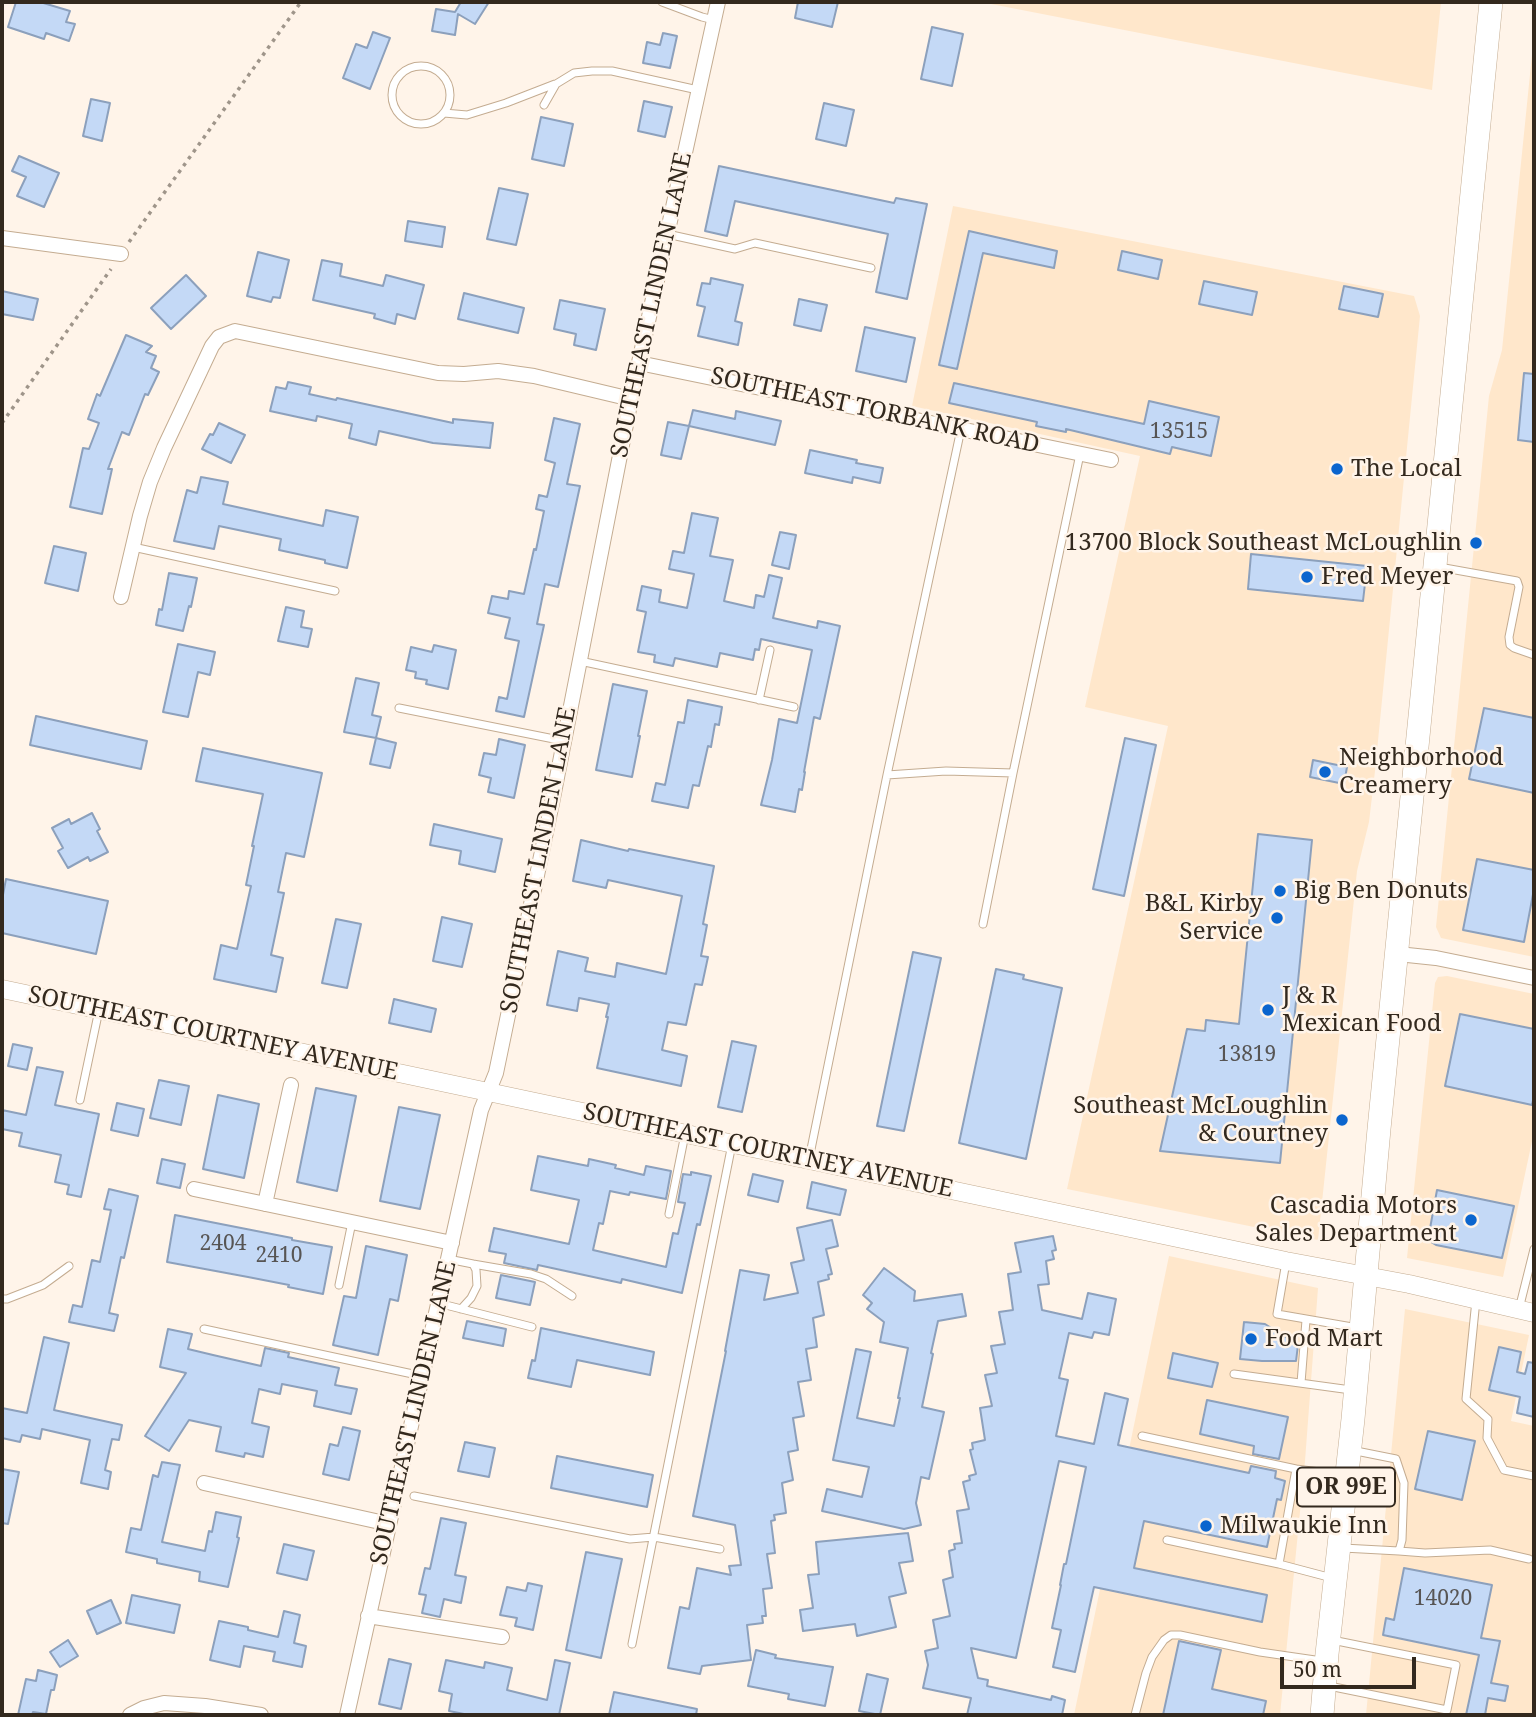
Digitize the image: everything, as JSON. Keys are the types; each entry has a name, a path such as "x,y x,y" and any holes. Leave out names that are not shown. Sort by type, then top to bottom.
{"main road":[{"name":"OR 99E","path":"1322,1715 1491,2"}],"street":[{"name":"SOUTHEAST LINDEN LANE","path":"346,1715 481,1110 496,1073 631,398 718,2"},
{"path":"2,239 121,254"},
{"path":"121,597 150,482 206,358 219,337 235,331 438,373 498,371 534,376 631,398"},
{"name":"SOUTHEAST TORBANK ROAD","path":"639,363 1111,460"},
{"path":"1398,954 1436,958 1534,978"},
{"name":"SOUTHEAST COURTNEY AVENUE","path":"2,989 1527,1311"},
{"path":"265,1204 291,1085"},
{"path":"194,1189 452,1243"},
{"path":"204,1483 389,1524"},
{"path":"368,1616 502,1637"},
{"path":"130,1715 164,1703 261,1715"}],"lane":[{"path":"662,2 714,20"},
{"path":"444,113 450,95 443,76 426,66 416,66 399,75 391,92 395,110 401,118 419,125 437,120 444,113 467,115 506,103 556,84 574,73 612,71 698,90"},
{"path":"544,104 556,84"},
{"path":"667,234 735,249 755,243 871,268"},
{"path":"809,1160 961,429"},
{"path":"983,923 1080,454"},
{"path":"132,547 335,591"},
{"path":"1434,566 1517,581 1519,587 1509,637 1510,645 1514,649 1534,655"},
{"path":"759,699 770,650"},
{"path":"579,661 794,707"},
{"path":"400,708 564,741"},
{"path":"887,775 946,771 1013,773"},
{"path":"80,1100 100,1009"},
{"path":"669,1214 685,1133"},
{"path":"632,1644 732,1143"},
{"path":"339,1285 352,1223"},
{"path":"1527,1311 1534,1249"},
{"path":"448,1259 531,1274 546,1279 572,1296"},
{"path":"1286,1261 1277,1314 1362,1329"},
{"path":"461,1309 477,1286 473,1264"},
{"path":"2,1299 43,1285 69,1266"},
{"path":"1476,1299 1466,1399 1489,1419 1487,1438 1504,1470 1534,1476"},
{"path":"438,1303 533,1327"},
{"path":"1301,1383 1306,1320"},
{"path":"204,1329 422,1376"},
{"path":"1234,1374 1356,1391"},
{"path":"1142,1436 1296,1469 1347,1476"},
{"path":"1350,1450 1395,1459 1404,1483 1402,1540 1399,1551"},
{"path":"1279,1564 1296,1469"},
{"path":"414,1496 630,1539 654,1536 720,1549"},
{"path":"1167,1540 1336,1579"},
{"path":"1339,1548 1424,1553 1490,1550 1529,1559"},
{"path":"1135,1715 1152,1657 1171,1635 1180,1634 1260,1652 1328,1650 1456,1665 1447,1710 1325,1686"}],"path":[{"path":"2,423 301,2"}],"shaded area":[{"path":"991,2 1441,2 1432,90"},
{"path":"1534,35 1534,957 1441,938 1436,927 1489,396 1502,350"},
{"path":"953,206 1414,296 1420,316 1375,771 1369,822 1357,871 1318,1240 1067,1189 1168,726 1085,707 1140,456 912,406"},
{"path":"1447,976 1534,994 1534,1132 1503,1277 1407,1258 1435,983 1438,977"},
{"path":"1169,1256 1318,1288 1305,1461 1280,1715 1074,1715"},
{"path":"1405,1309 1529,1335 1511,1421 1534,1426 1534,1715 1366,1715"}],"building":[{"path":"16,2 40,2 70,11 66,22 75,24 69,41 46,33 44,39 8,27"},
{"path":"461,2 489,2 475,24 458,14 455,35 432,31 436,9 455,12"},
{"path":"798,2 838,2 832,27 795,18"},
{"path":"932,27 963,34 952,86 921,79"},
{"path":"373,32 390,38 370,89 343,78 356,44 367,48"},
{"path":"663,33 677,36 670,68 643,63 647,42 660,45"},
{"path":"91,99 110,103 102,141 83,136"},
{"path":"644,101 672,107 665,137 638,131"},
{"path":"824,103 854,110 846,146 816,139"},
{"path":"541,117 573,124 564,166 532,159"},
{"path":"19,156 59,173 44,207 17,196 26,177 12,171"},
{"path":"719,166 894,203 896,198 927,204 907,299 876,292 888,234 735,201 727,236 705,231"},
{"path":"499,188 528,194 516,245 487,239"},
{"path":"408,221 445,227 442,247 405,241"},
{"path":"969,231 1057,251 1054,268 983,253 957,369 939,365"},
{"path":"1122,251 1162,260 1158,279 1118,270"},
{"path":"258,252 289,260 280,298 273,297 271,302 247,296"},
{"path":"322,260 342,264 340,276 383,286 386,275 424,285 415,319 397,314 395,324 374,318 375,314 313,300"},
{"path":"186,275 206,296 171,329 151,308"},
{"path":"711,278 743,285 735,321 742,323 738,345 698,336 705,307 697,305 702,283 710,284"},
{"path":"1204,281 1257,292 1252,315 1199,304"},
{"path":"1344,286 1383,294 1378,317 1339,309"},
{"path":"2,291 38,299 33,320 2,314"},
{"path":"464,293 524,308 518,333 458,319"},
{"path":"799,299 827,305 821,331 794,325"},
{"path":"560,300 605,309 596,350 574,345 576,334 554,329"},
{"path":"865,327 915,338 906,382 856,371"},
{"path":"126,335 152,346 146,352 156,356 151,368 159,372 148,395 145,394 129,435 122,432 108,469 112,469 102,514 70,507 83,448 89,449 99,423 88,419 97,394 100,396"},
{"path":"1524,373 1534,374 1534,442 1518,440"},
{"path":"288,382 311,387 309,394 336,400 337,398 453,423 453,419 493,423 490,448 433,443 379,431 376,445 349,438 352,424 317,416 316,421 270,411 276,387 286,389"},
{"path":"954,383 1144,424 1149,401 1219,417 1211,456 1172,447 1170,454 1066,429 1066,432 1036,426 1037,422 949,403"},
{"path":"693,410 735,419 736,411 781,421 775,445 689,426"},
{"path":"554,418 580,424 567,484 580,486 558,587 545,584 537,624 544,625 524,717 496,711 499,697 507,699 519,641 505,638 510,618 488,613 492,596 508,599 509,591 524,594 544,511 536,509 539,495 547,497 555,463 545,460"},
{"path":"668,422 689,426 681,459 661,455"},
{"path":"219,423 245,435 231,463 202,449"},
{"path":"810,450 883,468 880,483 853,477 852,483 805,473"},
{"path":"201,477 228,482 223,504 323,526 326,510 358,517 347,568 325,563 325,560 279,550 281,539 219,526 214,549 174,541 187,490 197,493"},
{"path":"692,513 718,518 710,556 733,560 724,601 754,608 756,595 764,597 769,575 782,578 773,618 817,628 818,621 840,626 820,719 814,717 802,790 799,789 795,812 761,805 779,719 797,723 812,650 761,639 753,660 720,653 717,667 675,658 673,666 654,662 655,655 638,652 646,612 637,610 642,586 661,590 659,602 687,608 694,574 669,569 673,551 684,553"},
{"path":"780,532 796,535 789,569 772,565"},
{"path":"54,546 86,553 78,591 45,583"},
{"name":"Fred Meyer","path":"1251,554 1367,566 1363,601 1248,589"},
{"path":"169,573 197,578 183,631 156,625 159,609 162,610"},
{"path":"286,607 304,611 301,627 312,629 308,647 278,641"},
{"path":"178,644 215,652 210,675 198,672 188,717 163,712"},
{"path":"434,645 456,650 448,689 426,684 427,680 415,678 416,672 406,670 411,647 432,652"},
{"path":"356,678 379,683 372,715 381,717 376,738 344,732"},
{"path":"613,684 647,691 632,777 596,770"},
{"path":"688,700 722,707 719,725 715,724 711,747 708,746 699,786 693,785 688,808 652,801 656,783 665,785 678,722 684,723"},
{"path":"1484,708 1534,718 1534,793 1469,779"},
{"path":"36,716 147,741 141,769 30,745"},
{"path":"376,738 396,743 390,768 370,764"},
{"path":"1125,738 1156,745 1124,896 1093,889"},
{"path":"499,739 525,745 514,798 488,792 491,778 479,775 484,753 496,755"},
{"path":"203,748 322,773 304,857 286,853 278,892 284,893 271,955 283,958 276,992 214,979 221,945 237,949 251,886 246,885 263,794 196,781"},
{"name":"Neighborhood Creamery","path":"1313,760 1347,767 1344,784 1310,777"},
{"path":"92,813 100,829 97,831 108,852 90,861 88,857 68,868 58,851 63,848 52,828 69,819 71,824"},
{"path":"434,824 502,839 495,872 459,864 461,851 430,845"},
{"path":"1258,834 1312,840 1280,1163 1160,1151 1187,1029 1205,1031 1206,1020 1239,1024"},
{"path":"581,840 714,866 703,924 707,925 701,956 708,957 702,985 695,984 686,1025 668,1022 662,1050 687,1056 681,1086 597,1068 609,1004 579,998 577,1011 547,1005 558,951 588,958 585,971 615,977 617,963 666,974 682,896 608,880 606,888 573,881"},
{"path":"1477,859 1534,870 1534,889 1524,942 1463,930"},
{"path":"6,879 108,901 96,954 2,933 2,900"},
{"path":"442,917 472,924 462,967 433,961"},
{"path":"336,919 361,924 347,988 322,983"},
{"path":"913,952 941,958 904,1131 877,1126"},
{"path":"996,969 1024,975 1023,979 1062,988 1026,1159 959,1143"},
{"path":"394,999 436,1009 431,1032 389,1023"},
{"path":"1460,1014 1534,1029 1532,1105 1445,1086"},
{"path":"732,1041 756,1046 742,1112 718,1107"},
{"path":"13,1044 32,1048 27,1070 8,1066"},
{"path":"37,1067 63,1072 55,1105 99,1114 81,1197 67,1194 69,1185 55,1182 61,1155 19,1146 22,1133 2,1129 2,1110 26,1115"},
{"path":"159,1080 189,1086 181,1125 150,1118"},
{"path":"316,1088 356,1096 337,1191 297,1182"},
{"path":"218,1095 259,1104 244,1178 203,1169"},
{"path":"117,1103 144,1109 138,1136 111,1130"},
{"path":"399,1107 440,1115 420,1209 380,1201"},
{"path":"538,1156 588,1166 589,1159 644,1175 646,1166 671,1171 666,1199 610,1191 603,1224 599,1223 593,1250 666,1267 673,1233 678,1234 685,1203 678,1202 683,1174 691,1175 691,1172 711,1176 682,1293 622,1279 621,1283 538,1265 537,1270 504,1263 506,1254 489,1251 494,1228 569,1244 579,1200 531,1190"},
{"path":"162,1159 185,1164 180,1188 157,1183"},
{"path":"753,1174 783,1181 778,1202 748,1195"},
{"path":"812,1182 846,1190 840,1215 807,1208"},
{"path":"109,1189 138,1196 109,1313 118,1315 114,1331 69,1322 73,1305 82,1307 92,1260 100,1262 111,1210 104,1209"},
{"name":"Cascadia Motors Sales Department","path":"1437,1190 1514,1206 1502,1258 1431,1242 1429,1234"},
{"path":"175,1215 332,1247 323,1294 167,1262"},
{"path":"832,1220 838,1246 826,1249 832,1274 828,1275 829,1279 818,1282 824,1315 813,1318 817,1347 806,1349 811,1380 798,1382 804,1416 793,1418 798,1450 788,1452 793,1480 782,1483 786,1513 774,1515 775,1520 771,1521 775,1553 767,1554 772,1588 763,1589 766,1616 762,1616 763,1623 747,1625 751,1660 702,1666 700,1674 668,1668 680,1607 689,1609 697,1568 731,1575 729,1566 741,1565 735,1525 693,1516 740,1270 769,1275 764,1300 798,1293 791,1263 804,1260 797,1228"},
{"path":"1053,1236 1056,1250 1052,1251 1054,1259 1046,1261 1049,1284 1038,1285 1042,1310 1082,1319 1088,1293 1116,1299 1109,1335 1094,1332 1092,1338 1069,1333 1059,1378 1068,1380 1056,1436 1094,1444 1105,1393 1128,1399 1118,1445 1249,1473 1251,1466 1276,1471 1275,1478 1285,1481 1281,1500 1277,1499 1267,1547 1144,1521 1134,1568 1267,1595 1262,1622 1094,1587 1075,1672 1053,1667 1061,1630 1052,1628 1086,1467 1059,1461 1016,1658 971,1648 978,1678 988,1680 987,1686 1051,1700 1052,1696 1065,1700 1062,1715 967,1715 971,1698 923,1688 928,1665 925,1651 938,1648 933,1620 950,1616 943,1580 953,1577 949,1551 955,1549 954,1544 962,1543 957,1511 969,1509 963,1482 976,1474 970,1450 973,1449 972,1443 985,1440 980,1408 992,1406 985,1375 997,1373 991,1346 1005,1344 999,1312 1013,1310 1008,1274 1021,1272 1015,1243"},
{"path":"366,1246 407,1255 398,1301 390,1299 378,1355 333,1345 344,1296 356,1298"},
{"path":"884,1268 915,1291 914,1301 962,1294 966,1316 938,1321 922,1407 944,1412 929,1479 921,1477 916,1503 921,1525 904,1529 822,1511 827,1489 862,1497 869,1467 833,1460 856,1349 871,1352 857,1418 894,1426 908,1348 880,1342 884,1322 867,1309 872,1303 863,1295"},
{"path":"501,1275 535,1282 530,1305 496,1298"},
{"path":"467,1321 506,1329 503,1346 463,1338"},
{"path":"1244,1322 1265,1324 1298,1345 1296,1361 1240,1359"},
{"path":"541,1328 654,1352 650,1375 577,1360 571,1387 528,1378 532,1360 535,1361"},
{"path":"168,1329 192,1334 188,1349 261,1366 265,1348 289,1353 288,1357 339,1368 335,1385 357,1389 351,1414 314,1406 317,1391 282,1384 280,1394 259,1389 252,1423 269,1427 263,1457 245,1453 244,1457 216,1451 221,1427 189,1420 169,1451 145,1436 186,1373 160,1367"},
{"path":"44,1337 69,1343 54,1410 122,1425 119,1440 112,1439 105,1470 111,1472 108,1489 81,1483 90,1440 42,1429 40,1439 22,1435 20,1442 2,1438 2,1408 27,1413"},
{"path":"1499,1347 1521,1352 1517,1372 1525,1374 1528,1362 1534,1363 1534,1417 1517,1413 1520,1397 1489,1390"},
{"path":"1173,1353 1218,1363 1212,1387 1168,1378"},
{"path":"1207,1400 1288,1417 1279,1459 1253,1454 1254,1446 1200,1434"},
{"path":"343,1427 360,1431 349,1480 323,1474 330,1444 338,1446"},
{"path":"1428,1431 1475,1441 1462,1500 1415,1489"},
{"path":"465,1442 495,1448 489,1477 458,1471"},
{"path":"557,1456 653,1475 647,1507 551,1488"},
{"path":"162,1462 180,1465 162,1542 205,1551 216,1512 241,1517 228,1587 199,1581 200,1572 157,1563 157,1559 126,1552 131,1528 141,1530 153,1475 158,1477"},
{"path":"2,1469 19,1472 8,1524 2,1523"},
{"path":"441,1518 466,1523 455,1575 466,1577 461,1603 444,1599 440,1617 422,1613 426,1595 419,1594 425,1568 430,1569"},
{"path":"908,1533 913,1561 899,1563 906,1593 889,1597 896,1627 857,1636 855,1624 803,1631 800,1610 813,1608 808,1575 819,1574 816,1542"},
{"path":"284,1544 314,1551 307,1580 277,1573"},
{"path":"586,1552 622,1559 601,1658 566,1650"},
{"path":"1404,1568 1492,1585 1481,1638 1500,1641 1491,1683 1508,1686 1505,1701 1488,1698 1485,1715 1466,1715 1479,1655 1383,1635 1386,1618 1394,1620"},
{"path":"528,1583 542,1586 533,1630 515,1626 517,1618 500,1615 507,1587 526,1591"},
{"path":"132,1595 180,1605 174,1633 126,1623"},
{"path":"111,1600 121,1623 97,1634 87,1611"},
{"path":"284,1611 300,1615 294,1643 306,1646 302,1667 273,1661 275,1652 244,1646 240,1667 210,1660 219,1621 278,1637"},
{"path":"68,1640 78,1656 60,1667 50,1652"},
{"path":"1179,1641 1221,1650 1212,1689 1266,1701 1263,1715 1163,1715"},
{"path":"756,1650 776,1655 775,1658 833,1667 825,1706 788,1699 789,1694 748,1686"},
{"path":"389,1659 411,1664 401,1709 379,1704"},
{"path":"446,1660 484,1668 485,1662 512,1668 507,1690 547,1700 555,1660 570,1663 559,1715 469,1715 449,1711 452,1694 439,1691"},
{"path":"38,1670 57,1675 46,1714 33,1712 32,1715 18,1715 26,1679 36,1681"},
{"path":"867,1674 888,1679 880,1715 859,1711"},
{"path":"614,1692 697,1709 696,1715 609,1715"}],"place":[{"name":"The Local","path":"1337,469"},
{"name":"13700 Block Southeast McLoughlin","path":"1476,543"},
{"name":"Fred Meyer","path":"1307,577"},
{"name":"Neighborhood Creamery","path":"1325,772"},
{"name":"Big Ben Donuts","path":"1280,891"},
{"name":"B&L Kirby Service","path":"1277,918"},
{"name":"J & R Mexican Food","path":"1268,1010"},
{"name":"Southeast McLoughlin & Courtney","path":"1342,1120"},
{"name":"Cascadia Motors Sales Department","path":"1471,1220"},
{"name":"Food Mart","path":"1251,1339"},
{"name":"Milwaukie Inn","path":"1206,1526"}]}
